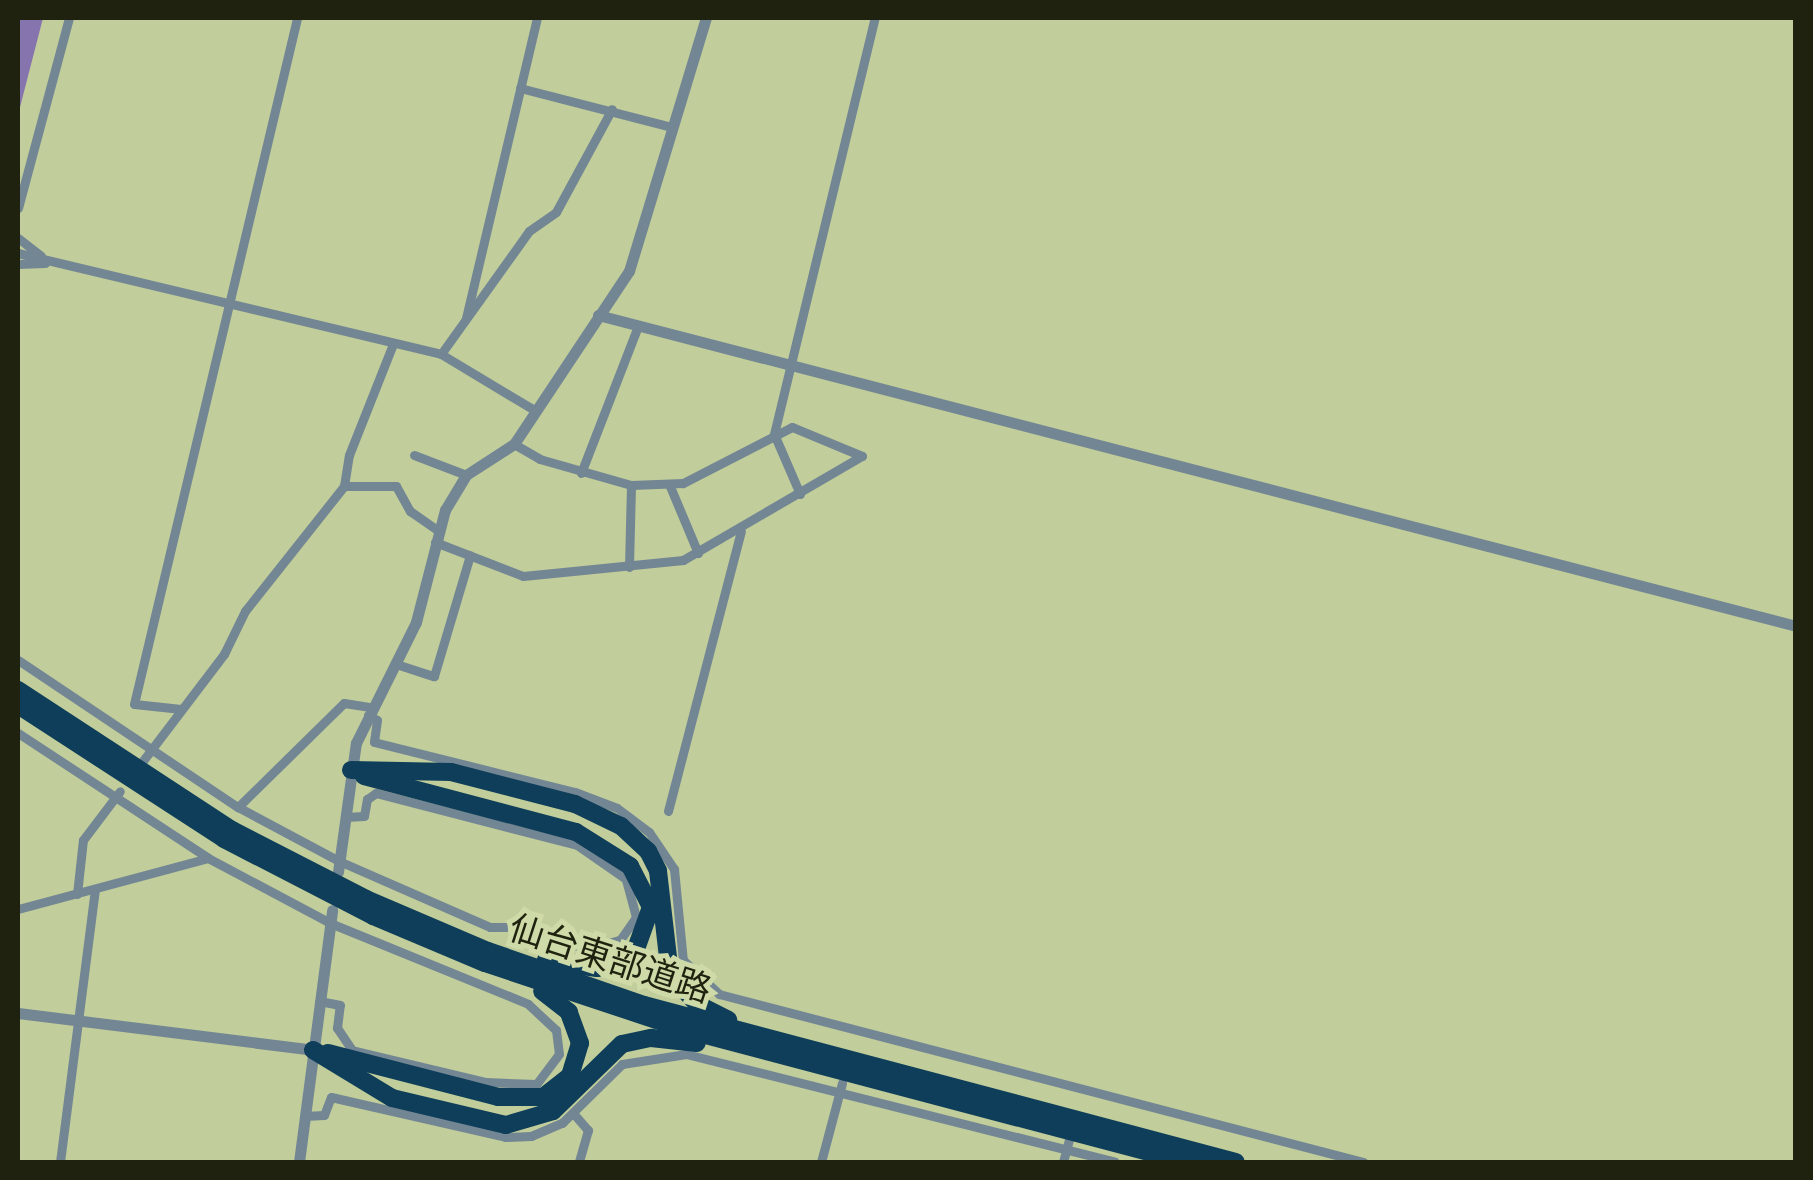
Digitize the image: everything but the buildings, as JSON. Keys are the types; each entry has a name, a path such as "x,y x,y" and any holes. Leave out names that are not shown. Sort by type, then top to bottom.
{"highway":[{"name":"仙台東部道路","path":"18,690 182,800 369,907"},
{"name":"仙台東部道路","path":"18,705 176,812 369,907 595,989 884,1077 1186,1162"},
{"path":"351,770 585,836 637,874 651,915 630,955 586,969 540,960 369,907"},
{"path":"351,770 439,770 575,804 609,819 654,860 666,962 685,994 724,1019 884,1077"},
{"path":"313,1050 522,1100 553,1093 576,1065 578,1032 560,1003 369,907"},
{"path":"313,1050 392,1098 506,1125 546,1116 605,1054 642,1039 686,1041 884,1077"},
{"name":"仙台東部道路","path":"884,1077 1236,1162"}],"street":[{"path":"18,208 70,18"},
{"path":"181,709 134,704 297,18"},
{"path":"466,318 537,18"},
{"path":"338,867 351,770 368,711 396,664 420,607 435,536 466,474 514,444 635,256 706,18"},
{"path":"800,494 774,434 786,364 875,18"},
{"path":"520,88 672,126"},
{"path":"440,354 529,231 556,212 612,109"},
{"path":"18,238 50,263"},
{"path":"18,253 440,354 536,410"},
{"path":"18,264 50,263"},
{"path":"598,315 1796,626"},
{"path":"581,472 638,326"},
{"path":"145,757 224,654 245,611 344,486 348,455 393,344"},
{"path":"344,486 396,486 410,510 435,536 523,576 629,568 698,553 741,532 862,456 792,427 669,484 630,485 581,472 514,444"},
{"path":"414,455 466,474"},
{"path":"669,484 698,553"},
{"path":"629,568 630,485"},
{"path":"668,811 741,532"},
{"path":"396,664 434,676 470,555"},
{"path":"18,660 145,757 338,867 490,928 515,927 569,946 610,945 636,917 626,879 577,845 376,794 366,799 364,816 345,816"},
{"path":"238,807 344,704 368,711 377,720 374,742 575,792 617,808 649,832 674,869 683,960 719,994 1363,1162"},
{"path":"18,733 208,858 528,1004 556,1030 559,1054 536,1084 485,1082 352,1050 337,1028 340,1005 320,1001"},
{"path":"77,894 84,840 117,796"},
{"path":"18,909 208,858"},
{"path":"60,1162 95,890"},
{"path":"299,1162 331,916"},
{"path":"18,1014 313,1050"},
{"path":"305,1116 324,1114 331,1097 523,1137 574,1114 622,1064 667,1054 841,1088 1068,1145 1115,1162"},
{"path":"821,1162 841,1088"},
{"path":"574,1114 588,1130 579,1162"},
{"path":"1063,1162 1068,1145"}],"shaded area":[{"path":"18,18 43,18 18,115"}]}
